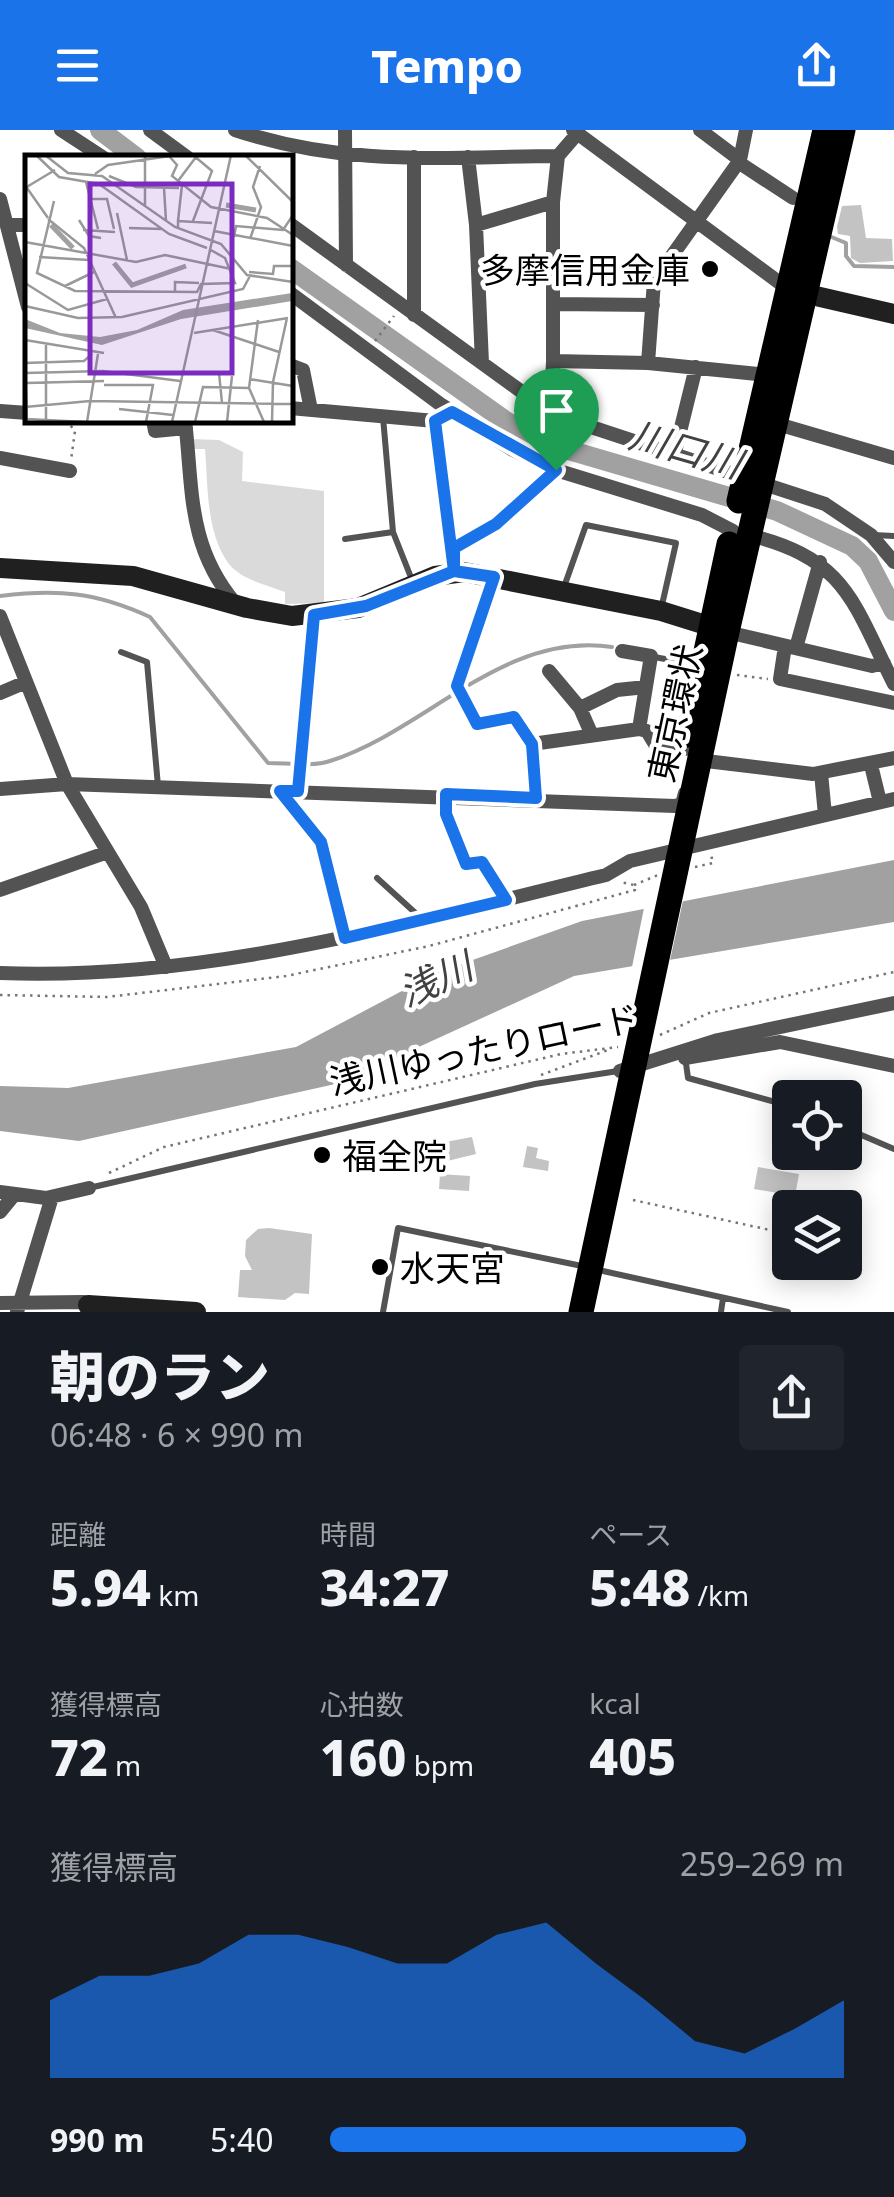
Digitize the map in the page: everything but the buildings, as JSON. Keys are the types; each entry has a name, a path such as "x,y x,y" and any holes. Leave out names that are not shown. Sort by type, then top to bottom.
{"highway":[{"name":"東京環状","path":"753,480 774,423 825,130"},
{"name":"東京環状","path":"581,1312 584,1267 753,480 768,375 843,130"},
{"name":"東京環状","path":"673,856 675,806 692,754"},
{"name":"東京環状","path":"565,1312 584,1267"}],"street":[{"path":"61,130 99,155"},
{"path":"150,130 184,155"},
{"path":"234,130 289,148 345,157 558,156"},
{"path":"344,130 346,265"},
{"path":"700,130 793,198"},
{"path":"648,363 654,281 739,161 746,130"},
{"path":"551,410 554,202 558,156 575,132 694,222 796,292 894,314"},
{"path":"468,156 476,225 482,363"},
{"path":"414,157 414,315"},
{"path":"0,200 25,299"},
{"path":"476,225 554,202"},
{"path":"6,225 25,225"},
{"path":"292,225 551,410 826,504 871,535 894,562"},
{"path":"292,294 452,412 556,470 742,528 820,562 850,592 894,684"},
{"path":"554,304 653,305"},
{"path":"554,361 648,363 768,375"},
{"path":"292,366 303,370 311,410"},
{"path":"675,452 696,367"},
{"path":"292,408 435,421 452,412"},
{"path":"0,410 25,412"},
{"path":"435,421 454,571"},
{"path":"153,422 155,431 186,424 190,502 214,574 236,605"},
{"path":"774,423 894,458"},
{"path":"0,458 70,471"},
{"path":"820,562 780,679 894,703"},
{"path":"0,568 133,576 274,614 314,615 358,608 454,571 660,611 872,666 884,663"},
{"path":"0,616 67,784 141,907 166,967"},
{"path":"622,651 652,656 639,729"},
{"path":"549,671 580,708 590,733"},
{"path":"0,694 26,682"},
{"path":"580,708 617,690 646,687"},
{"path":"536,798 532,744 590,733 639,729 647,731 655,744 692,754 820,773 894,758"},
{"path":"0,974 166,967 345,938 506,900 606,875 630,860 673,856 887,801 870,764"},
{"path":"820,773 825,815"},
{"path":"0,789 67,784 446,794 675,806"},
{"path":"0,890 108,852"},
{"path":"684,1054 894,1003"},
{"path":"630,1055 684,1054 780,1042 894,1066"},
{"path":"0,1212 7,1193 52,1197 89,1188"},
{"path":"17,1307 52,1197"},
{"path":"0,1303 17,1307 196,1312"}],"lane":[{"path":"383,416 392,532 415,585"},
{"path":"454,548 496,524 556,470"},
{"path":"562,592 586,525 640,533 676,543 660,611"},
{"path":"345,539 392,532"},
{"path":"871,535 894,536"},
{"path":"494,577 457,686 477,724 514,717 532,744"},
{"path":"298,791 314,615"},
{"path":"121,652 147,662 158,787"},
{"path":"652,656 687,662"},
{"path":"446,794 446,814 466,864 482,862 506,900"},
{"path":"377,878 422,920"},
{"path":"684,1054 688,1078 772,1101"},
{"path":"89,1188 535,1084 630,1055"},
{"path":"862,1135 894,1149"},
{"path":"382,1312 398,1228 788,1312"},
{"path":"720,1312 722,1298"}],"path":[{"path":"369,350 398,310"},
{"path":"68,422 75,432 70,471"},
{"path":"727,673 780,679"},
{"path":"280,791 321,842 345,938"},
{"path":"709,849 713,863"},
{"path":"0,995 107,998 286,976 429,946 635,890 634,885 612,880"},
{"name":"浅川ゆったりロード","path":"108,1174 164,1147 561,1054 630,1055 709,1014 894,972"},
{"path":"535,1084 544,1072 630,1055"},
{"path":"632,1200 770,1230"}],"shaded area":[{"path":"190,439 219,440 243,452 242,481 324,491 324,603 285,604 285,592 248,578 229,564 212,524 205,449 190,449"}],"water":[{"name":"浅川","path":"894,860 894,922 574,976 340,1083 79,1141 0,1131 0,1086 68,1088 296,1047 436,973 582,921"}],"pier":[{"path":"684,896 669,965 631,972 645,903"}],"waterway":[{"name":"川口川","path":"100,130 133,155"},
{"path":"829,236 846,243 846,256 854,266 894,267"},
{"name":"川口川","path":"292,269 507,422 558,447 777,511 852,546 868,561 894,611"},
{"path":"0,596 76,594 112,602 150,617 268,763 323,763 365,747 466,686 536,654 573,646 612,647"}],"place":[{"name":"多摩信用金庫","path":"710,269"},
{"name":"福全院","path":"322,1155"},
{"name":"水天宮","path":"380,1267"}],"route":[{"path":"556,470 496,524 454,548 454,571 366,606 314,615 298,791 280,791 321,842 345,938 506,900 482,862 466,864 446,814 446,794 536,798 532,744 514,717 477,724 457,686 494,577 454,571 453,537 435,421 452,412 513,450 556,470"}]}
